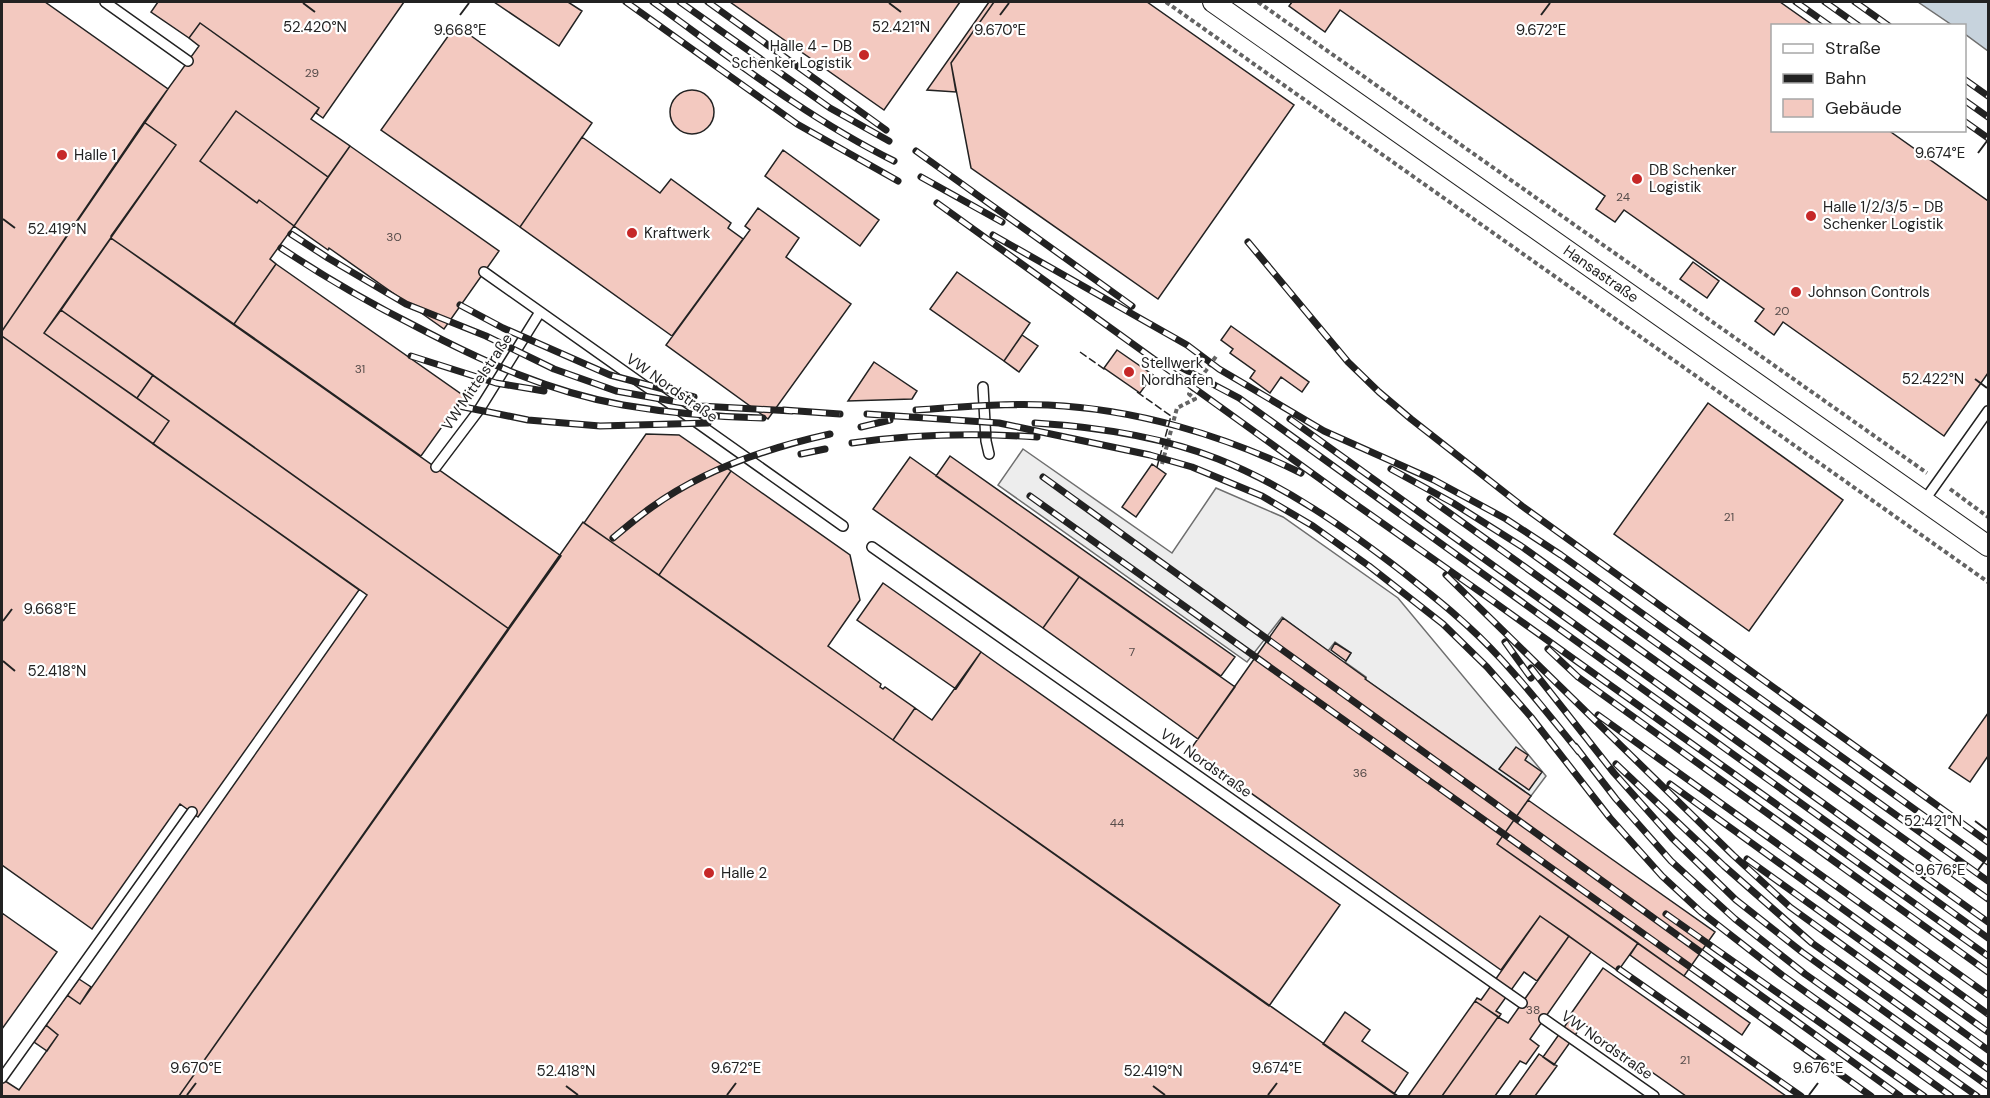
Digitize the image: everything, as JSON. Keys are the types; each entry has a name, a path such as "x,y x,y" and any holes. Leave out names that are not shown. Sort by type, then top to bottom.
{"street":[{"name":"Hansastraße","path":"1213,2 1989,546"}],"lane":[{"path":"105,2 188,61"},
{"name":"VW Nordstraße","path":"484,272 843,526"},
{"name":"VW Mittelstraße","path":"436,467 479,410 540,312"},
{"path":"983,387 986,441 989,454"},
{"path":"1924,501 1989,411"},
{"name":"VW Nordstraße","path":"872,547 1522,1003"},
{"path":"2,1078 192,812"},
{"name":"VW Nordstraße","path":"1544,1019 1654,1096"}],"path":[{"path":"1166,2 1989,582"},
{"path":"1258,2 1989,517"},
{"path":"1162,464 1177,408 1196,399 1189,394 1217,355"}],"shaded area":[{"path":"1918,2 1988,2 1988,51 1966,35 1966,24 1951,24"},
{"path":"1023,449 1172,553 1216,488 1283,517 1398,598 1546,776 1531,796 1365,679 1366,677 1345,662 1351,653 1335,642 1328,651 1282,617 1247,662 998,485"}],"building":[{"name":"Halle 1","path":"2,2 45,2 168,89 2,331"},
{"path":"158,2 404,2 323,118 316,113 319,108 200,23 189,38 151,12"},
{"path":"494,2 568,2 582,11 559,46"},
{"name":"Halle 4 - DB Schenker Logistik","path":"730,2 960,2 884,110"},
{"path":"989,2 994,2 951,63 956,92 927,90"},
{"path":"994,2 1147,2 1294,105 1158,299 971,168 951,63"},
{"name":"Halle 1/2/3/5 - DB Schenker Logistik","path":"1292,2 1780,2 1811,24 1771,24 1771,132 1891,132 1988,201 1988,373 1944,436 1783,322 1774,335 1755,321 1764,309 1624,210 1615,222 1596,209 1605,196 1340,10 1325,32 1289,6"},
{"path":"200,23 319,108 311,119 350,146 328,177 236,111 200,161 257,203 259,200 294,226 270,259 276,264 234,324 111,238 176,145 144,122 199,46 189,38"},
{"path":"456,25 592,123 520,227 381,130"},
{"path":"692,90 707,97 714,112 707,127 692,134 677,127 670,112 677,97"},
{"path":"236,111 328,177 294,226 259,200 257,203 200,161"},
{"path":"144,122 176,145 44,333 169,421 153,444 2,336 2,331"},
{"name":"Kraftwerk","path":"582,137 660,193 671,179 731,223 728,228 743,239 672,336 520,227"},
{"path":"350,146 499,251 444,329 294,226"},
{"path":"783,150 879,220 860,246 765,176"},
{"path":"758,208 799,238 786,257 851,304 768,419 666,345 750,230 745,226"},
{"path":"111,238 561,556 509,629 61,310"},
{"path":"1693,262 1719,281 1707,298 1680,279"},
{"path":"276,264 464,396 421,456 234,324"},
{"path":"957,272 1030,323 1004,361 930,309"},
{"path":"61,310 153,375 137,398 44,333"},
{"path":"1231,326 1309,382 1302,392 1281,377 1270,393 1250,378 1255,371 1230,353 1233,349 1221,340"},
{"path":"1022,335 1038,346 1019,372 1004,361"},
{"path":"2,336 359,590 198,817 180,804 92,929 2,865"},
{"name":"Stellwerk Nordhafen","path":"1117,350 1153,375 1140,393 1104,368"},
{"path":"874,362 917,391 912,399 848,401"},
{"path":"153,375 509,629 179,1096 2,1096 2,1079 19,1090 58,1035 46,1025 67,995 80,1004 367,595 153,444 169,421 137,398"},
{"path":"1708,403 1843,500 1749,631 1614,534"},
{"path":"646,434 679,435 731,471 659,575 584,523"},
{"path":"950,456 1235,657 1221,676 936,476"},
{"path":"910,457 1079,577 1043,628 873,509"},
{"path":"1152,464 1166,474 1136,517 1122,507"},
{"path":"731,471 850,555 860,600 828,646 881,684 880,687 883,689 885,687 915,708 893,740 659,575"},
{"name":"Halle 2","path":"583,522 866,721 1398,1096 179,1096"},
{"path":"1079,577 1235,687 1198,739 1043,628"},
{"path":"883,583 981,652 956,689 857,620"},
{"path":"1283,618 1531,796 1497,844 1638,943 1618,971 1540,916 1501,970 1190,750"},
{"path":"1335,643 1351,653 1346,661 1331,650"},
{"path":"981,652 1340,905 1269,1006 893,740 915,708 932,720"},
{"path":"1988,713 1988,756 1970,782 1949,768"},
{"path":"1516,747 1528,755 1525,760 1542,772 1529,790 1499,769"},
{"path":"1528,800 1715,932 1684,976 1497,844"},
{"path":"2,913 57,952 2,1029"},
{"path":"1540,916 1569,936 1537,981 1524,972 1496,1011 1501,1014 1499,1017 1475,1001 1477,998 1481,1000"},
{"path":"1569,936 1591,952 1530,1039 1539,1046 1526,1064 1520,1061 1495,1096 1442,1096 1498,1017 1508,1023"},
{"path":"1638,943 1750,1023 1742,1035 1630,955"},
{"path":"1603,968 1786,1096 1686,1096 1570,1015"},
{"path":"79,979 91,987 80,1004 67,995"},
{"path":"1475,1001 1498,1017 1442,1096 1408,1096"},
{"path":"1345,1012 1370,1030 1362,1041 1408,1073 1394,1094 1323,1044"},
{"path":"1572,1016 1583,1024 1554,1065 1543,1057"},
{"path":"46,1025 58,1035 47,1051 34,1042"},
{"path":"1539,1054 1557,1066 1535,1096 1509,1096"}],"railway":[{"path":"626,2 797,124 898,181"},
{"path":"653,2 800,107 894,161"},
{"path":"680,2 830,108 889,141"},
{"path":"708,2 886,130"},
{"path":"1796,2 1827,24"},
{"path":"1825,2 1856,24"},
{"path":"1855,2 1886,24"},
{"path":"1966,80 1988,96"},
{"path":"1966,101 1988,117"},
{"path":"1966,122 1988,138"},
{"path":"916,151 1132,306"},
{"path":"921,177 1002,222"},
{"path":"937,203 1988,956"},
{"path":"291,234 406,304 486,336 554,369 616,391 700,406 792,411"},
{"path":"993,235 1187,345 1219,369 1324,431 1434,480 1506,519 1561,555 1988,862"},
{"path":"1248,242 1348,362 1411,419 1522,506 1988,842"},
{"path":"281,248 401,319 468,353 544,384 596,399 640,408 728,417 763,418"},
{"path":"460,305 503,328 610,375 694,397"},
{"path":"411,356 496,383 544,391"},
{"path":"1167,360 1239,398 1988,938"},
{"path":"916,410 1048,405 1113,412 1146,418 1210,436 1301,473"},
{"path":"459,406 528,420 600,426 708,423"},
{"path":"784,410 840,414"},
{"path":"867,414 999,423 1150,455 1192,467 1262,496 1313,526 1443,624 1487,667 1531,717 1610,818 1662,876 1701,912 1782,975 1951,1096"},
{"path":"1290,419 1988,922"},
{"path":"861,427 890,420"},
{"path":"1035,423 1105,430 1174,444 1218,459 1292,495 1382,557 1466,624 1510,669 1579,752"},
{"path":"613,538 642,514 672,494 715,471 760,453 830,434"},
{"path":"852,443 945,435 1037,437"},
{"path":"801,454 825,449"},
{"path":"1391,469 1453,503 1521,546 1988,881"},
{"path":"1043,477 1900,1096"},
{"path":"1030,496 1871,1096"},
{"path":"1430,499 1988,899"},
{"path":"1446,575 1733,855 1790,907 1988,1050"},
{"path":"1505,642 1531,678"},
{"path":"1548,649 1578,677 1988,972"},
{"path":"1531,668 1614,773 1672,838 1736,900 1802,952 1988,1086"},
{"path":"1598,715 1988,995"},
{"path":"1575,746 1616,799 1671,861 1735,919 1805,974 1977,1096"},
{"path":"1616,764 1724,866 1812,943 1988,1069"},
{"path":"1670,784 1988,1014"},
{"path":"1747,859 1988,1032"},
{"path":"1666,914 1924,1096"},
{"path":"1619,969 1801,1096"}],"fence":[{"path":"1080,352 1107,371"},
{"path":"1137,392 1171,416 1157,467"}],"place":[{"name":"Halle 4 - DB Schenker Logistik","path":"864,55"},
{"name":"Halle 1","path":"62,155"},
{"name":"DB Schenker Logistik","path":"1637,179"},
{"name":"Halle 1/2/3/5 - DB Schenker Logistik","path":"1811,216"},
{"name":"Kraftwerk","path":"632,233"},
{"name":"Johnson Controls","path":"1796,292"},
{"name":"Stellwerk Nordhafen","path":"1129,372"},
{"name":"Halle 2","path":"709,873"}]}
